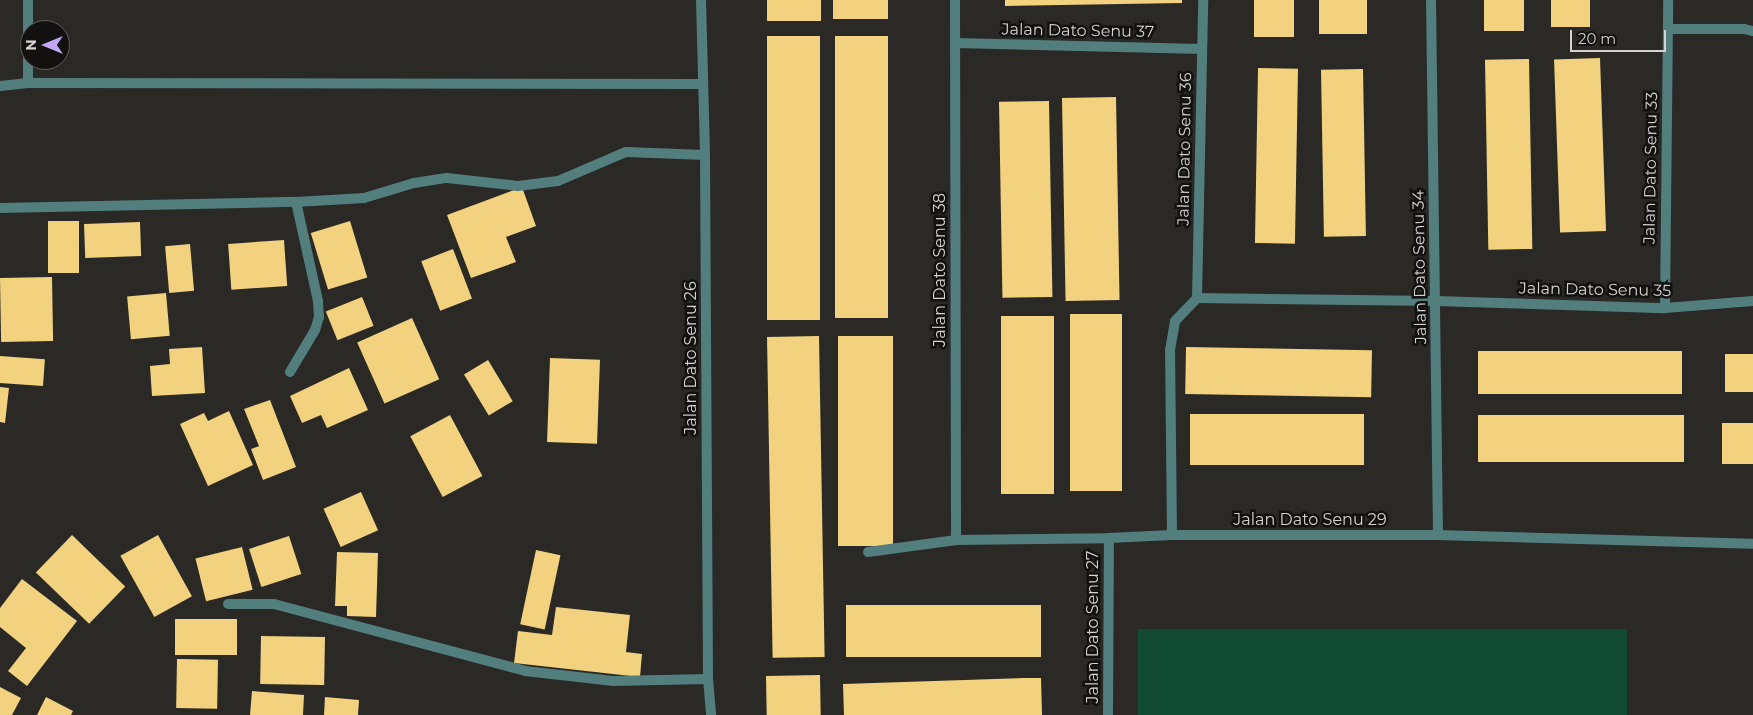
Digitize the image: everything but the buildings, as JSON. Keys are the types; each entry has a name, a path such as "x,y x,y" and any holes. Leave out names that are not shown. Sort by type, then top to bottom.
{"street":[{"path":"28,0 28,83"},
{"name":"Jalan Dato Senu 26","path":"700,0 705,155 708,679 711,715"},
{"name":"Jalan Dato Senu 38","path":"955,0 956,540"},
{"name":"Jalan Dato Senu 36","path":"1197,298 1203,0"},
{"name":"Jalan Dato Senu 34","path":"1432,0 1438,534"},
{"name":"Jalan Dato Senu 33","path":"1665,308 1668,0"},
{"path":"1668,29 1744,29 1753,31"},
{"name":"Jalan Dato Senu 37","path":"955,43 1202,49"},
{"path":"0,86 28,83 702,84"},
{"path":"0,208 296,202 364,198 414,182 447,178 518,186 558,181 626,152 705,155"},
{"path":"290,372 315,330 319,317 318,302 296,202"},
{"path":"1172,534 1170,350 1175,321 1197,298 1436,301"},
{"name":"Jalan Dato Senu 35","path":"1436,301 1665,308 1753,301"},
{"name":"Jalan Dato Senu 29","path":"868,552 956,540 1109,538 1172,534 1438,534 1753,544"},
{"name":"Jalan Dato Senu 27","path":"1108,715 1109,538"},
{"path":"228,604 274,604 525,671 613,681 708,679"}],"green space":[{"path":"1138,629 1627,629 1627,715 1138,715"}]}
